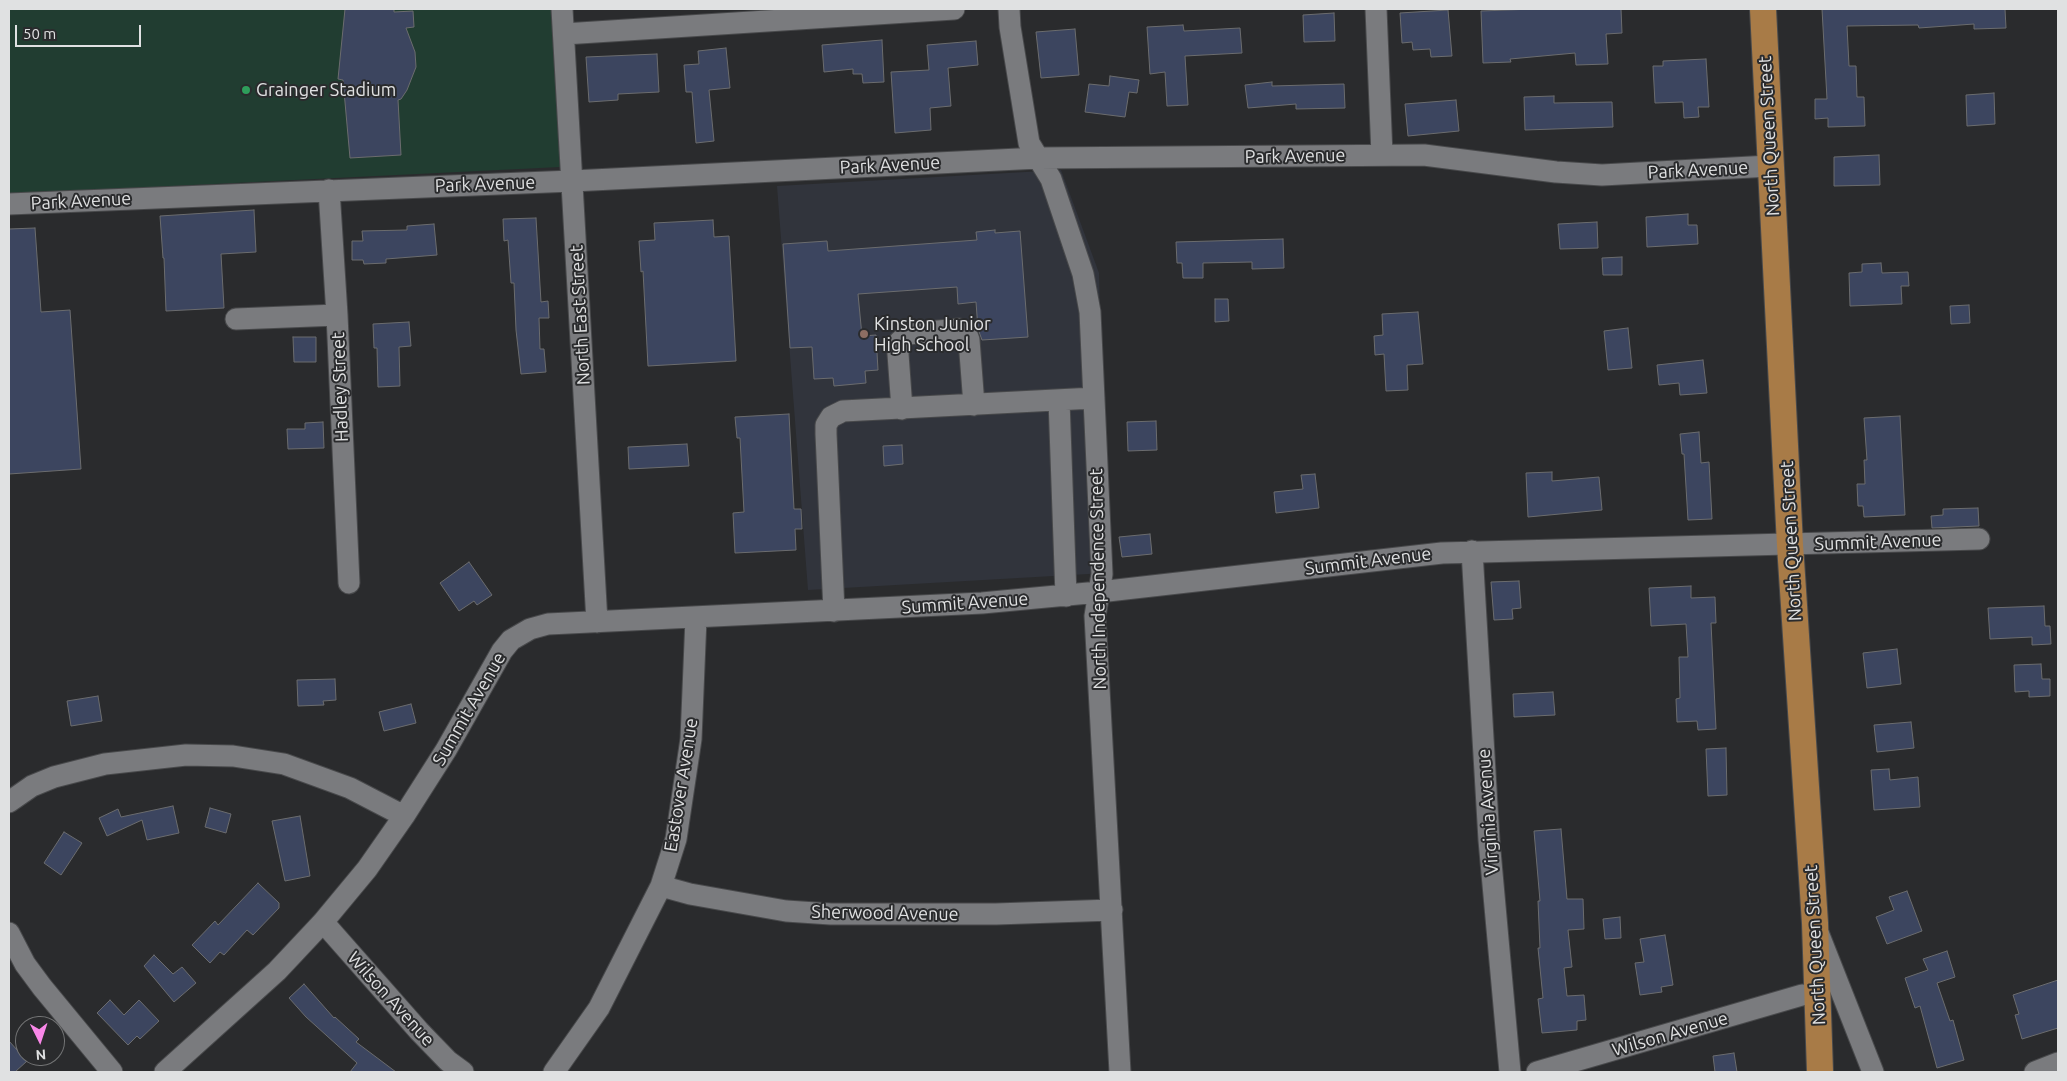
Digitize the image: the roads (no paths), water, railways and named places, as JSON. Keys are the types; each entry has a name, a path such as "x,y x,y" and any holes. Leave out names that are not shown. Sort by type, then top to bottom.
{"main road":[{"name":"North Queen Street","path":"1763,9 1790,545 1814,923 1820,1072"}],"street":[{"name":"North East Street","path":"562,9 597,622"},
{"path":"564,34 954,9"},
{"name":"North Independence Street","path":"1009,9 1010,28 1029,143 1051,179 1083,274 1090,312 1102,574 1095,616 1120,1072"},
{"path":"1376,9 1382,155"},
{"name":"Park Avenue","path":"9,204 572,181 1039,158 1424,155 1556,172 1602,175 1770,166"},
{"name":"Hadley Street","path":"329,190 337,315 349,583"},
{"path":"236,319 337,315"},
{"path":"902,408 898,354 899,342 908,334 959,330 966,332 969,340 974,405"},
{"path":"834,611 826,424 831,416 843,412 1094,398"},
{"path":"1059,400 1066,596"},
{"name":"Summit Avenue","path":"165,1072 277,971 323,922 367,869 404,816 446,750 495,662 512,640 530,629 548,624 982,603 1066,596 1442,553 1790,545 1979,538"},
{"name":"Virginia Avenue","path":"1472,552 1489,840 1510,1072"},
{"name":"Eastover Avenue","path":"554,1072 599,1008 662,886 676,839 691,739 696,618"},
{"path":"9,802 32,786 54,777 105,764 186,755 233,756 284,764 350,788 404,816"},
{"name":"Sherwood Avenue","path":"662,886 690,894 786,910 831,914 996,914 1112,910"},
{"name":"Wilson Avenue","path":"323,922 357,963 420,1031 448,1060 463,1072"},
{"path":"1814,923 1873,1072"},
{"path":"9,933 25,964 42,987 112,1072"},
{"name":"Wilson Avenue","path":"1537,1072 1802,996"},
{"path":"2035,1072 2058,1063"}],"place":[{"name":"Grainger Stadium","path":"246,90"},
{"name":"Kinston Junior High School","path":"864,334"}]}
